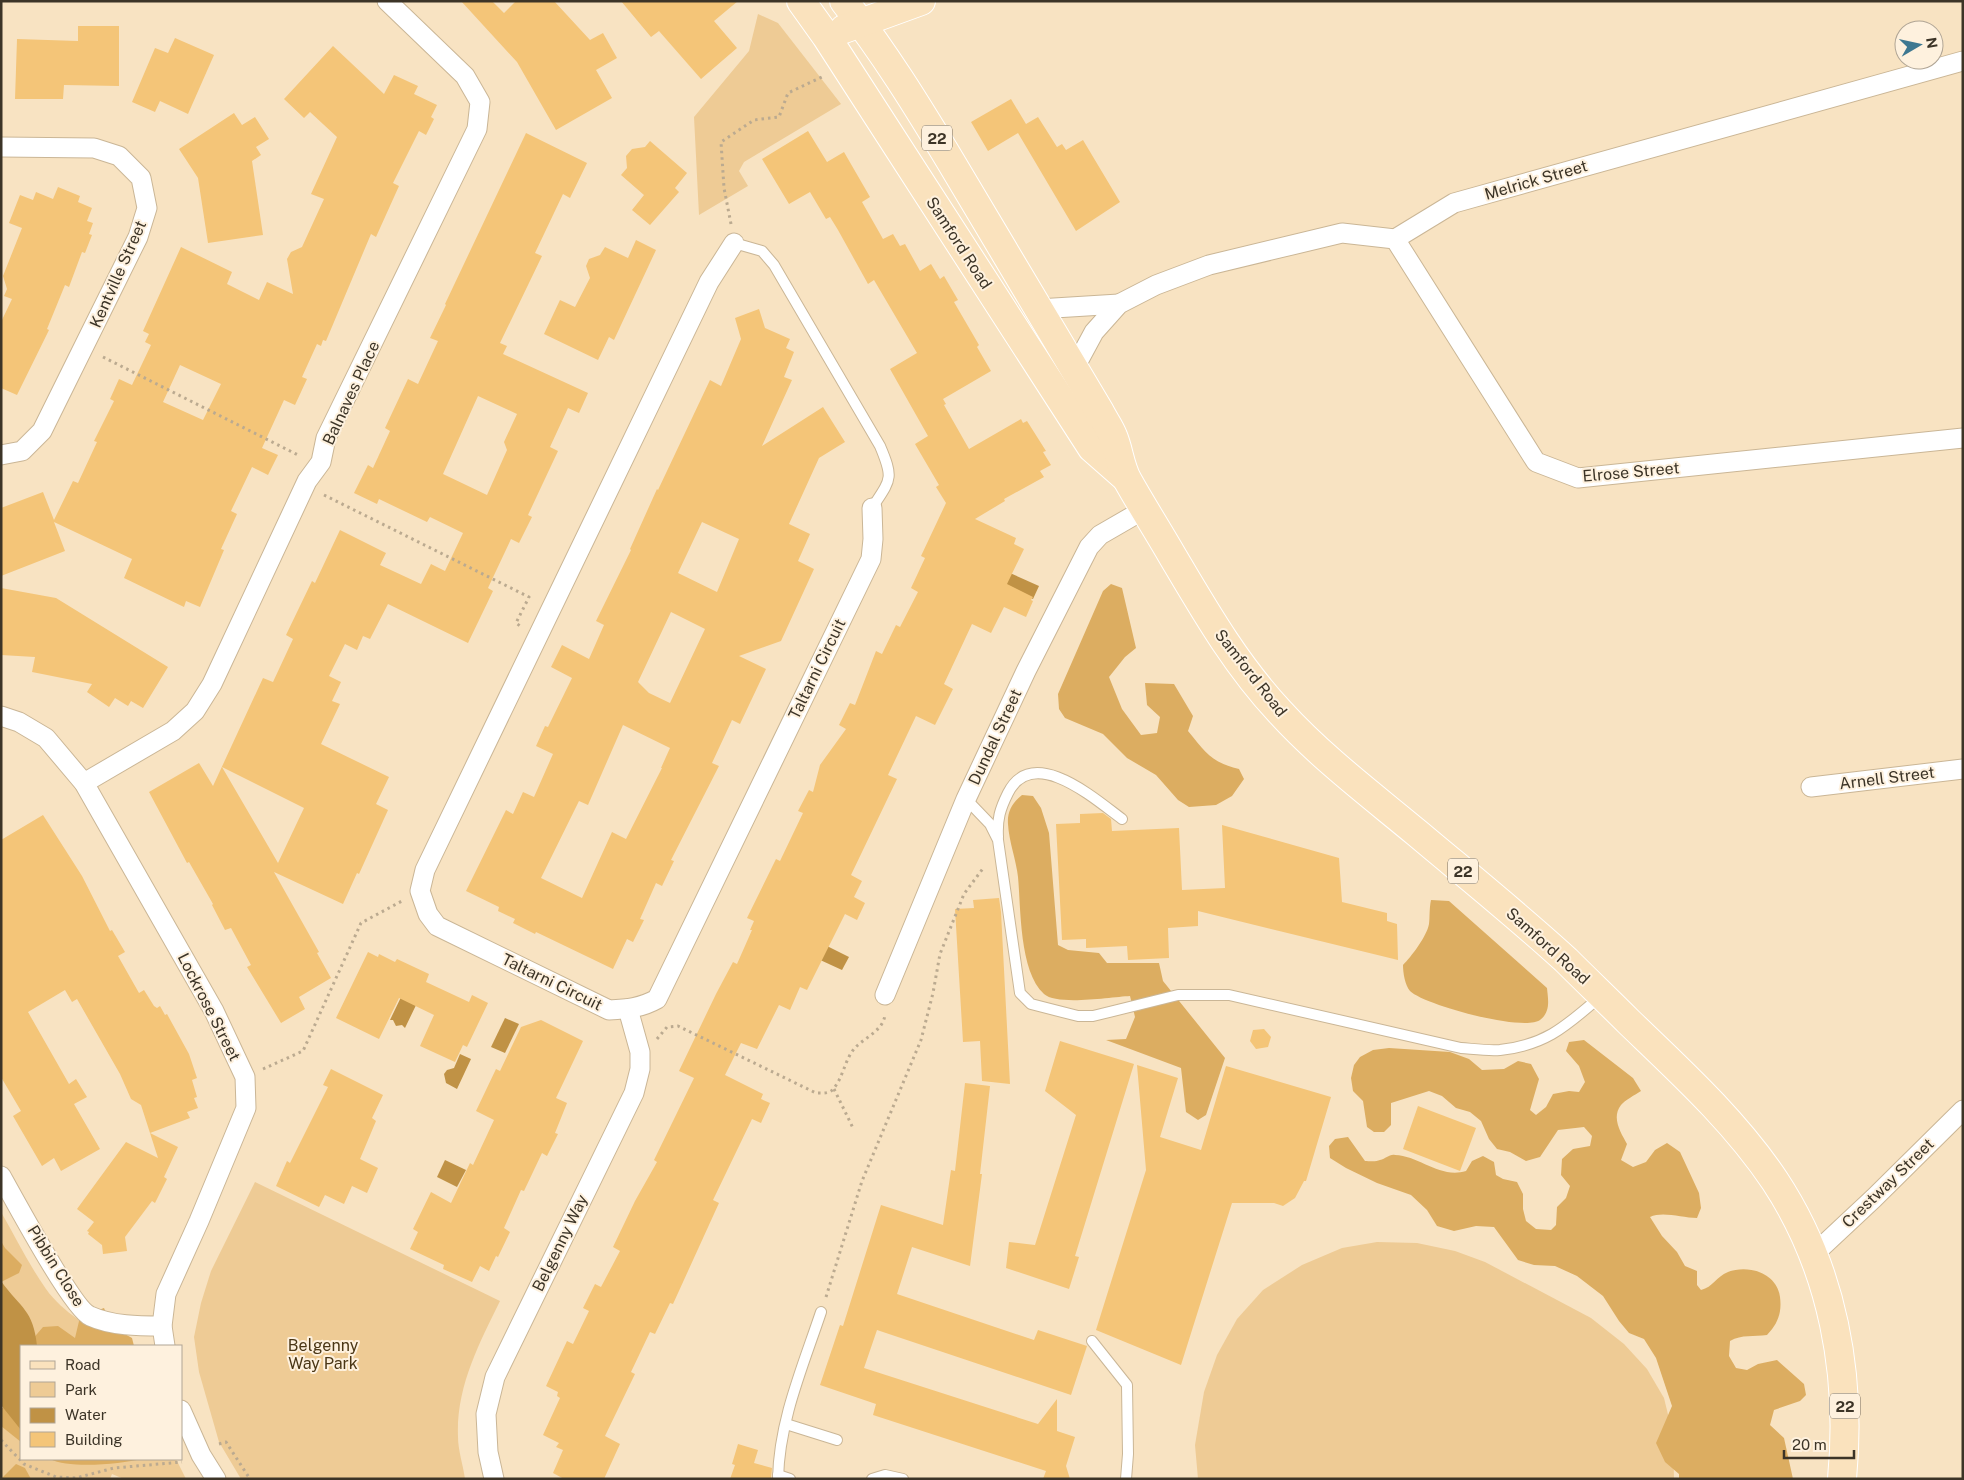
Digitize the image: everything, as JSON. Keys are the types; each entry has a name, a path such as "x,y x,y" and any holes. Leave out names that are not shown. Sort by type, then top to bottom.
{"main road":[{"name":"Samford Road","path":"801,1 826,36 1092,448 1126,477"},
{"path":"826,36 853,12 922,1"},
{"name":"Samford Road","path":"853,12 922,114 1113,436 1126,477 1228,648 1279,711 1314,746 1522,921 1695,1087 1761,1162 1792,1210 1813,1256 1832,1311 1841,1361 1845,1420 1842,1479"}],"street":[{"name":"Balnaves Place","path":"84,783 173,731 195,711 212,684 307,481 321,462 326,438 477,130 480,102 464,76 387,1"},
{"name":"Melrick Street","path":"1395,239 1454,203 1963,61"},
{"name":"Kentville Street","path":"1,147 94,148 119,156 141,178 147,208 138,237 42,431 22,452 1,455"},
{"path":"1074,370 1094,332 1119,304 1156,284 1201,267 1342,233 1395,239"},
{"name":"Elrose Street","path":"1395,239 1536,462 1578,478 1963,438"},
{"path":"420,891 425,870 709,282 734,243"},
{"path":"1038,309 1119,304"},
{"name":"Taltarni Circuit","path":"420,891 428,914 437,926 609,1010 644,1006 657,999 871,559 873,539 872,508"},
{"name":"Dundal Street","path":"885,995 966,799 1026,671 1089,547 1100,535 1145,509"},
{"name":"Lockrose Street","path":"1,716 19,722 46,738 84,783 214,1011 245,1077 246,1108 166,1294 162,1326 165,1345"},
{"name":"Arnell Street","path":"1811,787 1963,769"},
{"name":"Belgenny Way","path":"494,1479 488,1452 486,1414 495,1377 634,1093 640,1069 640,1052 628,1009"},
{"name":"Crestway Street","path":"1813,1256 1963,1110"},
{"name":"Pibbin Close","path":"1,1176 72,1298 88,1316 122,1324 162,1326"},
{"path":"182,1412 201,1456 216,1479"}],"lane":[{"name":"Taltarni Circuit","path":"734,243 762,251 774,265 880,446 889,468 887,484 872,508"},
{"path":"998,840 1000,810 1012,785 1021,777 1033,773 1057,777 1084,791 1122,819"},
{"path":"966,799 990,824 998,840 1020,993 1031,1004 1078,1016 1093,1016 1178,995 1229,995 1461,1048 1499,1050 1528,1045 1553,1035 1601,995"},
{"path":"790,1479 778,1477 786,1424 794,1393 821,1312"},
{"path":"1092,1341 1127,1385 1128,1454 1126,1479"},
{"path":"786,1424 837,1440"},
{"path":"872,1479 886,1475 903,1479"}],"path":[{"path":"734,243 724,188 720,142 754,120 779,117 788,93 826,74"},
{"path":"90,336 106,344 103,358 300,456 297,463"},
{"path":"317,492 529,597 516,624 537,637"},
{"path":"821,1312 862,1181 921,1040 933,993 940,954 964,894 984,867 1001,852"},
{"path":"245,1077 303,1051 361,923 420,891"},
{"path":"637,1044 656,1040 667,1027 678,1026 816,1093 826,1094 834,1089 853,1049 878,1028 884,1019 885,995"},
{"path":"834,1089 853,1128"},
{"path":"1,1440 20,1460"},
{"path":"20,1460 24,1464 56,1477 76,1478 114,1468 186,1462 201,1456 216,1445 226,1442 250,1479"}],"green space":[{"path":"758,14 778,23 841,104 744,162 739,171 748,186 699,215 694,117 749,51"},
{"name":"Belgenny Way Park","path":"255,1182 500,1301 470,1366 461,1401 458,1419 458,1442 465,1479 241,1479 219,1442 199,1372 194,1337 201,1303 211,1271"},
{"path":"1,1212 34,1270 53,1298 69,1313 116,1342 20,1345 20,1460 176,1460 186,1479 124,1479 112,1474 110,1479 1,1479"},
{"path":"1377,1242 1417,1243 1455,1251 1485,1262 1591,1318 1624,1344 1647,1369 1664,1398 1673,1435 1674,1479 1198,1479 1195,1445 1204,1392 1217,1355 1237,1319 1263,1290 1302,1265 1342,1248"}],"shaded area":[{"path":"1111,584 1122,588 1136,648 1125,657 1109,677 1122,709 1141,735 1157,733 1160,717 1147,705 1145,683 1174,684 1193,716 1188,731 1210,756 1215,760 1239,769 1244,779 1232,796 1216,805 1189,807 1178,800 1156,775 1127,758 1103,734 1065,718 1059,709 1058,694 1103,591"},
{"path":"1022,795 1033,796 1041,808 1049,833 1058,945 1068,950 1099,953 1107,963 1159,963 1163,981 1225,1058 1206,1115 1198,1120 1186,1112 1181,1068 1106,1040 1126,1039 1135,1017 1130,996 1060,1000 1044,994 1036,984 1030,970 1023,938 1018,877 1008,824 1008,815 1011,807"},
{"path":"1431,900 1449,901 1547,988 1548,1005 1544,1017 1530,1023 1496,1020 1434,1003 1410,991 1403,972 1403,965 1428,929"},
{"path":"1584,1040 1633,1078 1641,1091 1625,1101 1618,1110 1618,1125 1627,1144 1621,1160 1633,1167 1646,1162 1655,1150 1667,1143 1680,1152 1699,1193 1701,1208 1697,1218 1667,1215 1650,1217 1662,1236 1677,1252 1685,1266 1697,1271 1697,1285 1701,1290 1709,1287 1720,1276 1728,1272 1744,1269 1760,1272 1768,1276 1778,1289 1780,1308 1774,1327 1767,1335 1744,1337 1730,1341 1729,1356 1736,1368 1747,1370 1758,1364 1777,1360 1804,1384 1806,1395 1800,1401 1774,1410 1770,1425 1784,1438 1793,1479 1679,1479 1679,1474 1665,1462 1656,1443 1672,1406 1656,1358 1644,1339 1629,1333 1603,1296 1577,1276 1555,1266 1534,1265 1518,1260 1494,1227 1476,1226 1454,1231 1437,1226 1427,1210 1411,1195 1377,1183 1330,1158 1329,1146 1335,1139 1348,1137 1365,1161 1377,1161 1391,1155 1404,1156 1439,1170 1457,1173 1466,1171 1472,1161 1483,1156 1494,1162 1496,1175 1503,1179 1517,1182 1523,1194 1523,1209 1526,1221 1536,1229 1551,1230 1556,1225 1557,1207 1566,1198 1570,1186 1561,1175 1562,1159 1573,1149 1590,1146 1592,1136 1584,1127 1558,1130 1540,1157 1526,1161 1510,1152 1497,1149 1489,1139 1481,1121 1470,1112 1456,1108 1442,1096 1429,1091 1391,1103 1391,1125 1384,1132 1374,1132 1367,1127 1363,1101 1353,1091 1351,1078 1354,1065 1360,1057 1373,1050 1389,1048 1450,1052 1469,1059 1482,1070 1504,1069 1518,1061 1531,1064 1539,1079 1530,1110 1536,1115 1546,1107 1553,1094 1569,1091 1579,1092 1585,1082 1579,1066 1566,1051 1569,1042"},
{"path":"1,1241 5,1248 22,1265 19,1273 1,1282"},
{"path":"104,1308 112,1327 132,1338 134,1345 33,1345 31,1341 43,1327 58,1326 75,1338 80,1317"},
{"path":"1,1408 15,1408 20,1415 20,1441 1,1426"},
{"path":"53,1460 137,1460 121,1463 82,1465"},
{"path":"16,1464 25,1468 31,1479 1,1479"}],"water":[{"path":"1010,573 1039,586 1033,599 1004,586"},
{"path":"825,945 849,957 842,970 818,959"},
{"path":"403,993 418,1001 405,1028 402,1025 396,1026 393,1020 390,1020"},
{"path":"505,1018 519,1024 505,1053 491,1047"},
{"path":"460,1054 471,1059 457,1089 446,1083 444,1074 447,1070 454,1068"},
{"path":"445,1160 466,1170 457,1187 437,1177"},
{"path":"1,1281 29,1317 37,1345 20,1345 20,1429 1,1405"}],"building":[{"path":"461,1 492,1 504,13 516,1 554,1 590,40 603,33 617,58 596,70 612,98 556,130 517,62"},
{"path":"621,1 738,1 714,21 737,48 701,79 659,31 651,37"},
{"path":"78,26 119,26 119,86 64,85 63,99 15,99 17,39 78,41"},
{"path":"175,38 214,55 188,114 160,101 155,112 132,102 155,48 168,53"},
{"path":"333,46 384,94 394,75 418,86 414,94 437,105 431,117 434,119 426,135 419,131 393,183 399,186 376,237 371,234 326,341 323,340 321,346 317,344 302,377 307,379 295,405 284,400 262,448 278,455 268,475 252,467 231,511 237,514 221,549 224,550 200,607 186,601 184,607 124,578 132,559 54,522 65,551 1,576 1,508 43,492 54,520 73,481 78,483 97,442 94,441 114,401 110,399 119,379 132,385 151,345 145,342 149,334 143,331 181,247 232,272 227,284 259,300 267,282 293,294 287,259 291,252 302,247 324,199 311,194 337,137 310,112 304,118 284,99","holes":["180,365 221,384 203,420 163,402"]},
{"path":"1011,99 1026,124 1038,117 1057,147 1062,144 1066,150 1083,140 1120,202 1076,231 1018,133 988,151 971,122"},
{"path":"234,113 242,125 255,117 269,139 256,147 261,155 252,161 263,235 208,243 198,178 179,149"},
{"path":"808,131 827,162 844,152 870,197 862,202 883,239 893,234 900,246 905,244 920,271 931,264 940,279 944,276 958,300 954,302 979,345 977,347 991,371 943,399 946,404 944,405 969,449 1021,419 1023,423 1027,421 1046,451 1043,452 1051,465 1040,471 1044,477 1004,499 1005,501 975,519 1016,538 1014,544 1024,549 1007,584 1033,597 1031,600 1033,601 1026,617 1004,607 991,633 972,624 944,684 953,689 935,725 916,716 888,775 897,779 851,875 862,881 854,897 865,903 857,920 845,914 807,990 800,987 790,1010 779,1005 757,1049 741,1043 725,1075 763,1094 761,1099 770,1103 761,1123 752,1119 713,1200 719,1203 673,1304 670,1303 655,1334 650,1332 631,1372 635,1374 605,1436 620,1444 604,1479 564,1479 553,1473 563,1450 556,1447 559,1443 543,1435 560,1398 557,1396 558,1392 546,1386 567,1341 573,1344 589,1311 583,1308 595,1284 601,1287 620,1251 613,1247 635,1201 657,1162 654,1160 694,1078 679,1071 733,962 737,964 754,921 747,918 776,859 780,861 803,813 798,811 809,790 813,792 820,765 846,729 839,725 850,703 855,705 876,651 882,654 896,625 900,627 918,592 911,588 925,558 921,556 946,503 936,487 939,485 915,444 928,436 890,369 917,353 874,280 868,284 830,217 826,219 810,192 789,204 762,159"},
{"path":"526,133 587,163 570,198 563,194 535,253 542,256 500,343 507,346 503,354 588,393 579,413 568,408 550,447 558,451 528,515 532,517 519,543 511,539 488,588 493,591 468,643 388,604 370,639 363,636 357,650 345,644 329,676 341,682 332,701 340,704 321,744 389,777 376,804 388,810 343,904 274,872 319,952 317,953 331,978 299,997 305,1009 281,1023 247,967 251,965 231,928 225,930 213,904 189,862 187,863 149,792 199,763 213,786 263,678 273,682 293,639 286,635 312,581 315,583 340,530 386,553 380,565 421,584 431,564 445,571 463,533 430,517 427,522 379,499 377,504 354,493 368,465 373,468 390,431 385,428 408,379 418,384 438,341 430,338","holes":["478,396 517,414 504,442 507,450 487,495 443,474","222,767 304,808 278,863"]},
{"path":"650,141 687,173 675,188 679,192 650,225 632,210 644,195 621,175 627,168 626,156 632,149 645,147"},
{"path":"58,187 80,196 78,202 92,208 87,221 93,223 89,234 92,235 85,253 82,252 69,287 65,285 47,329 49,330 17,395 1,388 1,322 12,299 4,296 7,289 3,276 22,228 9,223 20,195 33,200 36,192 53,199"},
{"path":"636,240 656,250 614,340 609,337 598,360 544,334 560,300 575,307 590,278 586,266 589,259 600,255 605,247 628,258"},
{"path":"759,309 765,328 790,339 786,348 794,352 784,377 792,380 762,446 823,407 845,442 819,458 789,524 810,534 798,561 814,569 781,641 739,656 766,669 740,724 732,720 712,763 719,766 671,860 674,861 662,886 656,883 640,919 644,920 633,942 627,939 613,969 513,923 515,919 498,911 499,907 466,891 506,810 513,814 523,792 534,797 553,754 536,746 545,726 548,727 572,678 551,667 562,645 589,659 604,625 596,621 631,550 657,489 710,380 721,386 741,339 735,318","holes":["702,522 739,539 717,592 678,573","671,612 705,629 670,703 649,693 638,682","623,725 670,748 662,768 626,839 612,832 582,898 541,878 579,801 588,805"]},
{"path":"1,588 56,598 168,667 143,708 131,701 128,706 115,698 109,707 87,692 92,684 32,672 35,657 1,655"},
{"path":"1103,813 1111,819 1112,831 1179,828 1182,890 1225,888 1222,825 1339,858 1342,902 1387,913 1387,921 1397,924 1398,960 1198,911 1198,926 1168,928 1169,958 1128,960 1127,946 1086,948 1086,939 1062,940 1056,824 1080,823 1080,814"},
{"path":"43,815 82,876 110,931 112,930 125,952 118,956 139,993 144,990 154,1006 157,1008 160,1006 165,1015 167,1014 189,1054 197,1078 192,1080 197,1097 194,1098 198,1108 187,1112 190,1118 150,1133 141,1105 131,1099 120,1074 77,999 72,1002 65,990 28,1012 69,1084 76,1079 87,1097 74,1104 100,1149 61,1171 54,1158 42,1166 13,1116 21,1111 1,1077 1,840"},
{"path":"999,898 1010,1084 982,1081 980,1041 963,1042 955,909 974,908 973,900"},
{"path":"368,952 378,957 379,954 395,962 397,959 429,974 426,982 469,1002 472,995 488,1003 467,1047 463,1045 455,1062 420,1046 434,1015 399,998 379,1039 336,1018"},
{"path":"541,1020 583,1041 556,1098 567,1103 555,1133 558,1134 547,1156 542,1153 524,1191 521,1190 504,1228 510,1232 498,1257 496,1256 489,1271 480,1266 472,1282 443,1269 444,1265 410,1249 418,1232 413,1229 431,1192 451,1203 470,1163 473,1165 494,1120 476,1111 496,1069 500,1071 521,1027"},
{"path":"1264,1029 1271,1037 1268,1047 1256,1049 1250,1041 1253,1030"},
{"path":"1060,1041 1134,1064 1075,1256 1079,1257 1069,1289 1006,1268 1009,1242 1035,1245 1076,1115 1045,1091"},
{"path":"1137,1065 1178,1078 1160,1137 1201,1150 1226,1066 1331,1097 1306,1181 1304,1181 1295,1198 1283,1206 1274,1203 1232,1203 1181,1365 1096,1330 1146,1170"},
{"path":"331,1069 383,1095 372,1118 376,1121 360,1159 378,1168 367,1193 352,1186 344,1204 325,1195 319,1207 276,1186 287,1161 290,1163 328,1087 323,1085"},
{"path":"965,1083 990,1086 980,1174 982,1174 970,1266 912,1247 897,1294 1034,1340 1038,1330 1087,1346 1071,1395 877,1330 864,1368 1038,1424 1057,1399 1057,1431 1075,1437 1066,1466 1070,1479 1043,1479 1046,1471 873,1415 876,1404 820,1385 840,1325 843,1326 881,1205 943,1225 951,1170 955,1171"},
{"path":"1418,1106 1476,1128 1460,1171 1403,1149"},
{"path":"150,1133 178,1147 164,1177 167,1179 155,1203 152,1201 125,1237 127,1251 103,1254 102,1245 88,1234 89,1232 87,1231 94,1222 77,1209 126,1142 158,1158"},
{"path":"738,1444 758,1450 754,1463 772,1468 771,1479 730,1479 735,1465 732,1464"}]}
